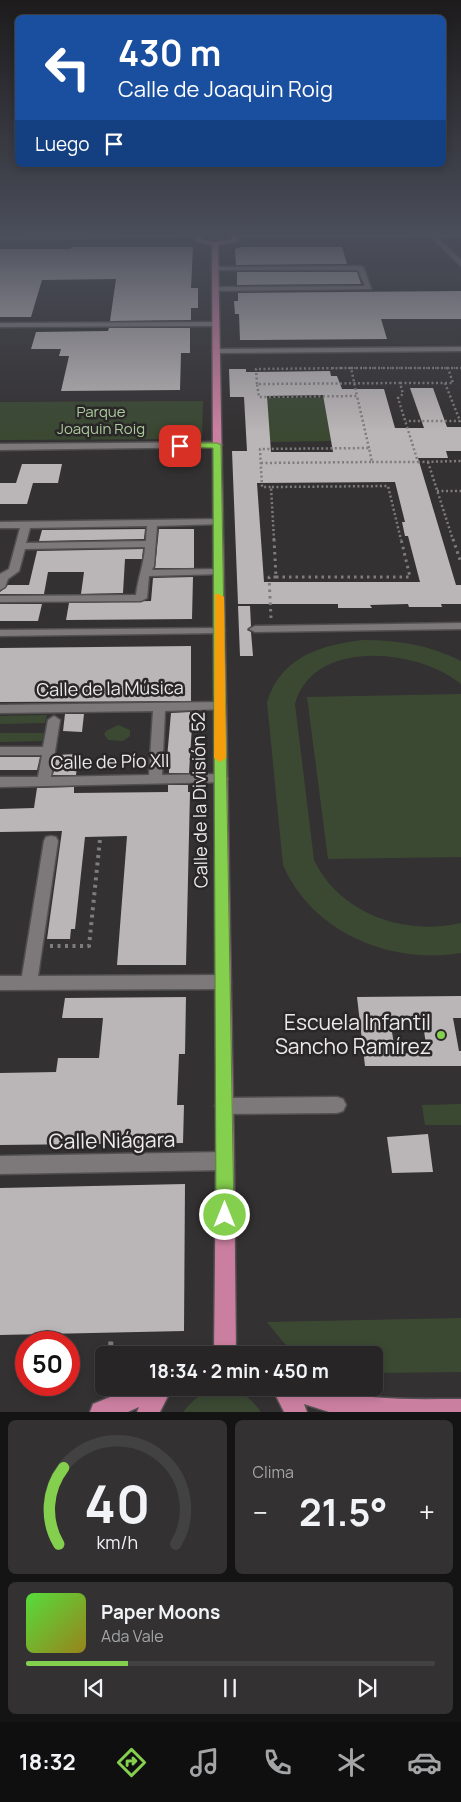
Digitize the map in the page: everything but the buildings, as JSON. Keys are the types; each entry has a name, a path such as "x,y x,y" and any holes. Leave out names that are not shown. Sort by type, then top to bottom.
{"main road":[{"name":"Calle de la División 52","path":"215,300 225,1161 225,1346"},
{"path":"101,1412 137,1396"},
{"path":"148,1412 157,1396"},
{"path":"287,1396 296,1412"},
{"path":"304,1396 327,1405 354,1411 461,1410"}],"street":[{"path":"0,325 215,324"},
{"path":"216,351 461,349"},
{"path":"0,447 217,445"},
{"path":"0,525 218,522"},
{"path":"0,599 141,598 144,573 149,566 152,523"},
{"path":"0,587 3,577 14,571 26,524"},
{"path":"21,546 151,544"},
{"path":"144,573 218,572"},
{"path":"255,629 461,626"},
{"path":"0,633 219,631"},
{"name":"Calle de la Música","path":"0,709 220,706"},
{"path":"155,780 159,707"},
{"path":"44,782 54,720"},
{"path":"0,751 49,750"},
{"name":"Calle de Pío XII","path":"0,782 221,779"},
{"path":"29,983 51,841"},
{"path":"0,983 223,982"},
{"path":"224,1106 336,1105"},
{"name":"Calle Niágara","path":"0,1165 225,1161"}],"path":[{"path":"357,396 259,397 256,368 461,368"},
{"path":"351,368 372,462"},
{"path":"257,384 453,383 448,368"},
{"path":"400,383 403,394 398,398 418,462"},
{"path":"406,422 461,421 445,383"},
{"path":"272,628 269,577 410,577 388,486 262,487 260,449 369,448"},
{"path":"261,463 461,461"},
{"path":"428,462 461,563"},
{"path":"271,487 276,576"},
{"path":"437,491 461,490"},
{"path":"35,947 89,946 100,839"},
{"path":"111,1340 111,1346"}],"green space":[{"path":"248,398 324,398 331,441 270,442 267,404"},
{"name":"Parque Joaquin Roig","path":"203,401 202,439 0,440 0,402"},
{"path":"363,640 413,644 461,661 461,684 443,672 420,663 395,657 369,656 344,659 323,668 306,682 295,704 314,860 325,879 340,894 357,907 376,917 396,923 418,926 461,923 461,953 407,954 381,948 356,939 333,925 313,909 296,889 283,865 267,702 273,687 282,674 304,656 332,645"},
{"path":"461,694 461,857 328,859 307,697"},
{"path":"47,715 45,723 0,724 0,716"},
{"path":"118,725 130,730 130,736 123,741 108,740 104,734 106,731"},
{"path":"0,733 44,733 42,741 0,742"},
{"path":"461,1104 461,1125 425,1125 422,1105"},
{"path":"461,1318 461,1372 383,1373 383,1346 288,1346 267,1322"},
{"path":"200,1396 244,1396 261,1412 183,1412"}],"slow traffic":[{"path":"219,597 220,758"}],"place":[{"name":"Escuela Infantil Sancho Ramírez","path":"441,1035"}],"route":[{"path":"180,446 217,445 225,1215"}]}
